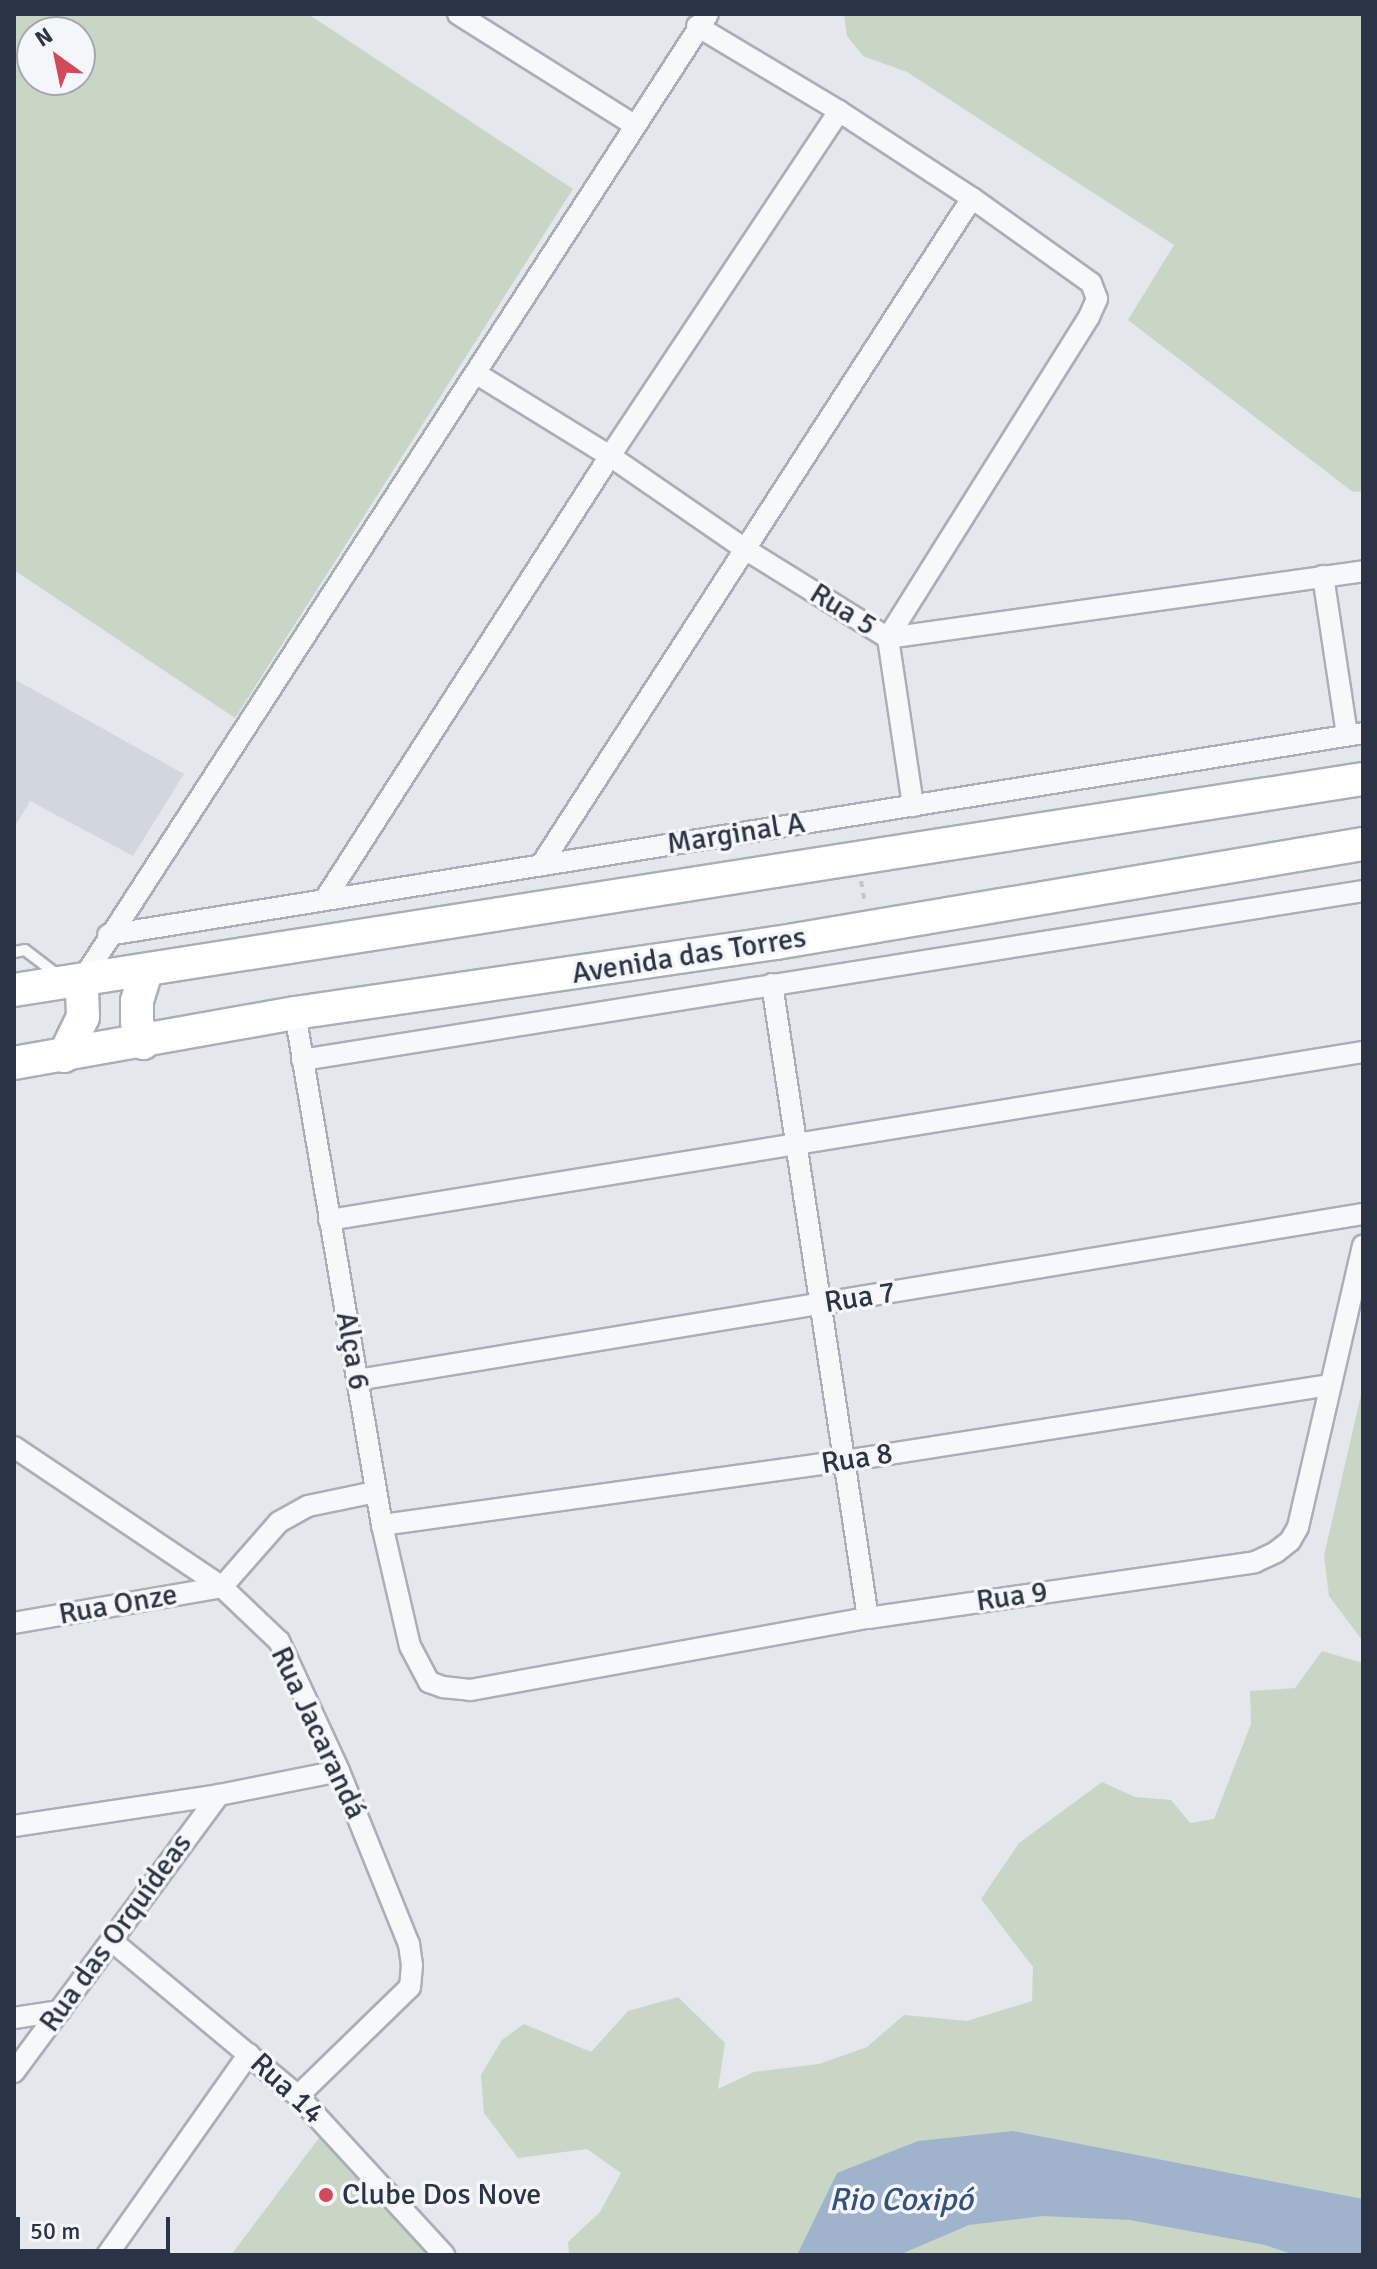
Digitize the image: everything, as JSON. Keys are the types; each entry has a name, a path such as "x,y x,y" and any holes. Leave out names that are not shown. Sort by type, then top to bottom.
{"main road":[{"path":"14,990 1363,779"},
{"name":"Avenida das Torres","path":"14,1063 143,1043 295,1013 869,928 1363,844"},
{"path":"143,1043 137,1022 137,1001 146,971"},
{"path":"64,1056 83,1017 74,981"}],"street":[{"path":"458,14 634,125"},
{"path":"74,981 108,935 477,374 702,20 972,198 1091,283 1097,299 1089,317 888,638 913,806"},
{"path":"325,899 610,456 839,111"},
{"path":"541,865 972,198"},
{"name":"Rua 5","path":"477,374 610,456 745,549 888,638 1363,571"},
{"path":"1323,576 1355,734"},
{"name":"Marginal A","path":"108,935 1355,734"},
{"path":"302,1060 1363,891"},
{"path":"772,984 868,1618"},
{"name":"Alça 6","path":"295,1013 375,1492 410,1646 429,1682"},
{"path":"329,1220 1363,1052"},
{"name":"Rua 7","path":"357,1380 1363,1214"},
{"name":"Rua 9","path":"429,1682 470,1690 868,1618 1255,1562 1290,1541 1298,1527 1363,1245"},
{"name":"Rua 8","path":"382,1525 844,1461 1330,1385"},
{"name":"Rua Jacarandá","path":"14,1447 222,1587 279,1641 339,1771 409,1944 412,1965 410,1987 298,2096"},
{"path":"222,1587 279,1522 308,1506 375,1492"},
{"name":"Rua Onze","path":"14,1623 222,1587"},
{"path":"14,1826 219,1795 339,1771"},
{"name":"Rua das Orquídeas","path":"14,2072 219,1795"},
{"name":"Rua 14","path":"112,1941 298,2096 444,2255"},
{"path":"14,2018 60,2011"},
{"path":"107,2255 249,2054"}],"lane":[{"path":"14,952 25,950 74,981"}],"path":[{"path":"857,859 869,928"}],"shaded area":[{"path":"14,679 184,774 133,856 30,801 14,828"}],"green space":[{"path":"14,14 308,14 573,189 235,718 14,570"},
{"path":"844,14 1363,14 1363,491 1353,492 1128,320 1174,245 907,72 863,56 847,36"},
{"path":"1363,1386 1362,1640 1329,1596 1324,1556"},
{"path":"1322,1651 1363,1663 1363,2255 569,2255 568,2242 600,2212 621,2173 587,2149 518,2158 484,2113 481,2075 502,2040 524,2024 591,2052 628,2011 678,1997 725,2043 718,2089 754,2072 819,2064 867,2047 904,2015 967,2021 1032,2001 1033,1967 981,1899 1019,1843 1102,1782 1135,1797 1171,1800 1190,1823 1214,1819 1251,1724 1250,1691 1295,1688"},
{"name":"Clube Dos Nove","path":"322,2134 430,2255 231,2255"}],"water":[{"name":"Rio Coxipó","path":"1013,2131 1363,2199 1363,2255 1295,2255 1265,2245 1130,2220 1043,2216 969,2225 899,2255 797,2255 837,2173 918,2141"}],"place":[{"name":"Clube Dos Nove","path":"326,2195"}]}
